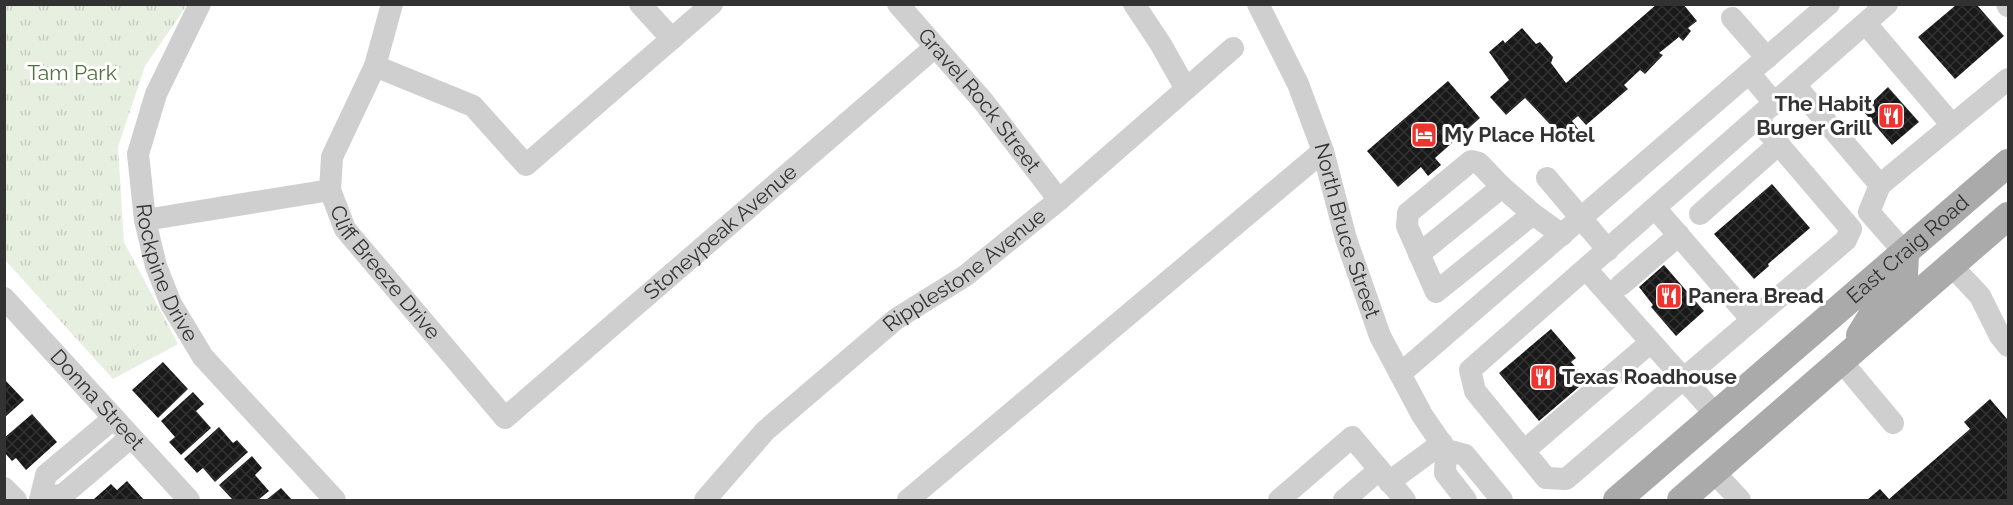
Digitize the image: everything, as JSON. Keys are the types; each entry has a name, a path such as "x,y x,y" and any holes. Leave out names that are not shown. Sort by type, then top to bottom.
{"main road":[{"name":"East Craig Road","path":"1617,501 2008,163"},
{"name":"East Craig Road","path":"1681,501 2008,216"},
{"path":"1842,362 1881,301 1900,284 1905,270 1905,253"}],"street":[{"name":"Rockpine Drive","path":"200,4 156,94 138,154 145,220 156,266 171,304 203,357 335,501"},
{"name":"Cliff Breeze Drive","path":"392,4 375,66 332,157 330,190 345,229 506,418"},
{"path":"640,4 672,39"},
{"path":"375,66 472,106 526,165 712,4"},
{"name":"Gravel Rock Street","path":"898,4 983,101 1059,200"},
{"path":"1134,4 1160,43 1186,89"},
{"path":"1400,374 1829,4"},
{"path":"1887,4 1470,370 1475,391 1546,478 1566,479 1846,240 1851,229 1869,212 1880,185 2008,79"},
{"name":"North Bruce Street","path":"1265,7 1298,84 1323,151 1346,239 1380,336 1422,415 1444,447 1445,473 1466,501"},
{"path":"1732,18 1767,58"},
{"path":"1866,24 1952,125"},
{"name":"Stoneypeak Avenue","path":"506,418 935,47"},
{"name":"Ripplestone Avenue","path":"705,501 765,431 896,319 965,276 1059,200 1233,48"},
{"path":"1749,73 1774,104"},
{"path":"1795,85 1880,185"},
{"path":"1757,119 1851,229"},
{"path":"1700,214 1779,144"},
{"path":"908,501 933,493 1323,151"},
{"path":"1533,214 1436,292 1407,226 1408,213 1471,161 1479,163 1533,214 1562,235"},
{"path":"1548,178 1608,250"},
{"path":"1419,254 1502,187"},
{"path":"145,220 330,190"},
{"path":"1655,208 1752,320"},
{"path":"1869,212 1905,253"},
{"path":"1622,285 1679,235"},
{"path":"1952,266 1980,296 2000,336 2008,346"},
{"path":"1586,269 1716,415"},
{"name":"Donna Street","path":"4,298 189,501"},
{"path":"1524,451 1651,342"},
{"path":"1842,362 1893,423"},
{"path":"114,418 46,475 40,500 64,494 132,437"},
{"path":"1279,501 1352,437 1405,501"},
{"path":"1344,501 1384,476 1444,447"},
{"name":"North Bruce Street","path":"1444,447 1465,455 1502,501"},
{"path":"1714,472 1740,501"},
{"path":"4,488 16,501"}],"green space":[{"name":"Tam Park","path":"4,5 187,5 145,66 118,147 124,242 178,344 113,379 5,260"}],"building":[{"path":"1657,4 1683,4 1697,21 1688,28 1691,31 1683,41 1679,37 1659,53 1663,55 1645,74 1640,70 1624,85 1628,89 1586,125 1578,116 1572,121 1579,130 1565,140 1525,98 1506,115 1490,97 1509,80 1489,52 1503,40 1505,43 1522,28 1536,44 1540,42 1553,57 1551,63 1566,83"},
{"path":"1956,5 1977,5 2004,36 1955,79 1918,37"},
{"name":"My Place Hotel","path":"1448,81 1480,118 1435,158 1441,165 1428,176 1421,167 1398,187 1367,151"},
{"name":"The Habit Burger Grill","path":"1888,87 1919,122 1892,145 1863,111"},
{"path":"1772,184 1810,228 1754,279 1714,234"},
{"name":"Panera Bread","path":"1664,265 1704,311 1676,336 1651,307 1653,305 1639,287"},
{"name":"Texas Roadhouse","path":"1551,329 1576,358 1571,362 1587,380 1539,421 1499,373"},
{"path":"163,362 188,389 158,418 132,390"},
{"path":"4,379 24,400 4,418"},
{"path":"193,392 204,404 196,411 211,428 181,455 169,442 175,437 161,421"},
{"path":"1990,399 2008,420 2008,500 1867,500 1880,489 1889,499 1970,429 1964,422"},
{"path":"32,414 57,442 26,470 16,458 12,461 4,452 4,438"},
{"path":"219,427 233,443 237,440 248,452 215,482 203,468 197,473 184,459"},
{"path":"252,456 262,468 255,475 269,491 258,500 230,500 232,499 219,485"},
{"path":"127,481 144,500 94,499 111,484 117,490"},
{"path":"281,488 292,500 266,500"}],"place":[{"name":"The Habit Burger Grill","path":"1891,116"},
{"name":"My Place Hotel","path":"1424,135"},
{"name":"Panera Bread","path":"1669,296"},
{"name":"Texas Roadhouse","path":"1543,377"}]}
